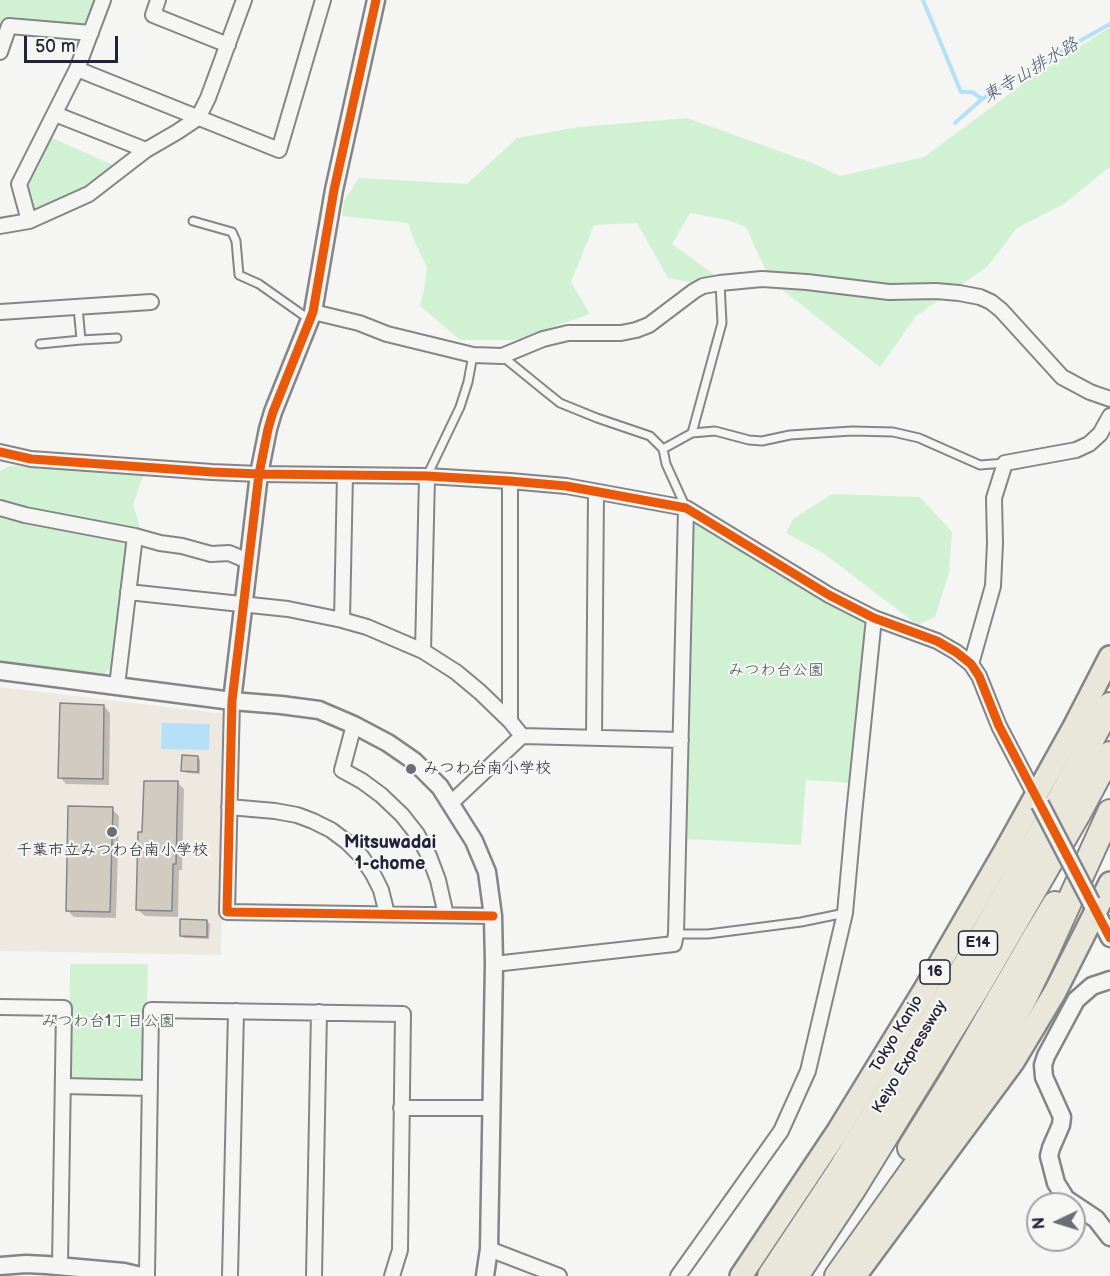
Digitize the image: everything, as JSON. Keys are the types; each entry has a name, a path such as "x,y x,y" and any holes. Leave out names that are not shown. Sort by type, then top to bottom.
{"highway":[{"name":"Tokyo Kanjo","path":"741,1276 851,1111 1038,800 1110,657"},
{"name":"Keiyo Expressway","path":"796,1276 905,1066 1061,797 1110,705"},
{"name":"Keiyo Expressway","path":"770,1276 846,1181 923,1078 1028,902 1110,754"},
{"path":"837,1276 973,1085 1005,1034 1024,999 1106,822"},
{"path":"823,1276 906,1155 1106,822"},
{"path":"855,1276 1013,1062 1055,992 1094,907 1110,883"}],"street":[{"path":"29,221 19,184 77,69 103,0"},
{"path":"158,0 153,15 228,45"},
{"path":"0,226 29,221 89,194 146,150 198,118 208,98 244,0"},
{"path":"77,69 279,150 323,0"},
{"path":"376,0 334,190 311,316 273,412 259,474 232,701 227,912 493,916"},
{"path":"0,52 9,26 91,33"},
{"path":"55,114 146,150"},
{"path":"311,316 359,323 387,334 473,355 502,356 543,339 568,333 621,333 636,330 649,325 694,291 703,286 720,283 762,279 889,292 936,291 980,297 991,302 1062,377 1090,392 1110,399"},
{"path":"0,312 151,302"},
{"path":"971,664 993,586 994,498 1005,463 1076,450 1089,444 1100,434 1110,416"},
{"path":"0,452 31,459 259,474 427,476 510,481 566,486 686,508 829,595 874,618 937,641 971,664 979,676 999,726 1110,938"},
{"path":"342,620 345,476"},
{"path":"423,651 427,476"},
{"path":"510,481 510,721"},
{"path":"594,738 596,492"},
{"path":"0,508 211,554 229,553 248,561"},
{"path":"494,964 674,944 686,508"},
{"path":"117,686 135,536"},
{"path":"128,592 288,609 367,627 423,651 456,672 510,721 522,736"},
{"path":"678,1276 781,1131 808,1071 845,914 874,618"},
{"path":"0,671 319,710 388,743 414,761 440,787 474,841 487,872 493,916 489,1249 485,1276"},
{"path":"354,725 342,770 381,795 402,815 417,834 438,880 446,915"},
{"path":"451,803 522,736 681,740"},
{"path":"229,807 297,815 331,830 361,856 374,874 387,914"},
{"path":"1110,980 1092,986 1076,1000 1043,1065 1044,1077 1062,1117 1049,1156 1056,1183 1066,1199 1096,1220 1110,1237"},
{"path":"0,1006 64,1008 60,1266"},
{"path":"147,1276 152,1011 403,1014 400,1250 392,1276"},
{"path":"230,1276 236,1011"},
{"path":"315,1276 319,1012"},
{"path":"63,1086 150,1088"},
{"path":"401,1108 491,1108"},
{"path":"489,1249 559,1276"},
{"path":"0,1266 26,1264 60,1266 124,1272 141,1276"}],"lane":[{"path":"193,221 232,232 236,241 239,275 259,284 311,316"},
{"path":"692,433 722,323 720,283"},
{"path":"78,307 81,340"},
{"path":"40,344 117,338"},
{"path":"427,476 460,407 473,355"},
{"path":"502,356 560,403 650,436 663,449 666,464 686,508"},
{"path":"663,449 692,433 715,431 762,441 790,435 852,431 893,432 920,438 980,465 1005,463"},
{"path":"676,934 708,934 845,914"}],"shaded area":[{"name":"千葉市立みつわ台南小学校","path":"0,687 226,714 221,955 0,951"}],"green space":[{"path":"0,0 94,0 86,28 2,20 0,23"},
{"path":"1110,27 1110,169 1107,169 1064,204 1017,228 987,267 916,316 880,367 770,280 746,227 728,220 690,213 672,244 719,278 694,283 668,278 637,223 594,225 571,282 590,314 515,340 460,340 420,306 427,267 408,223 342,216 344,201 359,178 467,184 517,138 579,127 687,118 812,163 840,176 924,157 1031,78"},
{"path":"48,136 115,166 86,193 37,214 32,211 25,183"},
{"path":"9,466 145,471 133,504 141,531 132,538 116,671 106,670 105,677 0,662 0,471"},
{"path":"832,494 920,497 952,532 949,573 935,617 918,625 823,553 786,533 793,519"},
{"name":"みつわ台公園","path":"690,517 870,622 853,783 806,780 801,845 687,839"},
{"name":"みつわ台1丁目公園","path":"70,964 148,964 145,1081 142,1085 69,1079"}],"water":[{"path":"162,723 210,724 209,750 161,749"}],"building":[{"path":"60,703 104,705 103,779 58,778"},
{"path":"182,755 198,756 198,772 181,771"},
{"path":"144,781 178,781 176,864 173,864 172,911 136,910 138,832 142,832"},
{"path":"68,806 113,807 110,912 66,911"},
{"path":"180,919 207,920 207,937 180,936"}],"waterway":[{"path":"923,0 961,92 972,92 982,99"},
{"name":"東寺山排水路","path":"955,123 982,99 1110,24"}],"cycle path":[{"path":"376,0 334,190 313,312 273,412 259,474 232,701 227,912 493,916"},
{"path":"0,452 31,459 212,472 427,476 510,481 566,486 686,508 829,595 874,618 937,641 971,664 979,676 999,726 1110,938"}],"place":[{"name":"みつわ台南小学校","path":"411,769"},
{"name":"千葉市立みつわ台南小学校","path":"112,832"}],"district":[{"name":"Mitsuwadai 1-chome","path":"390,853"}]}
